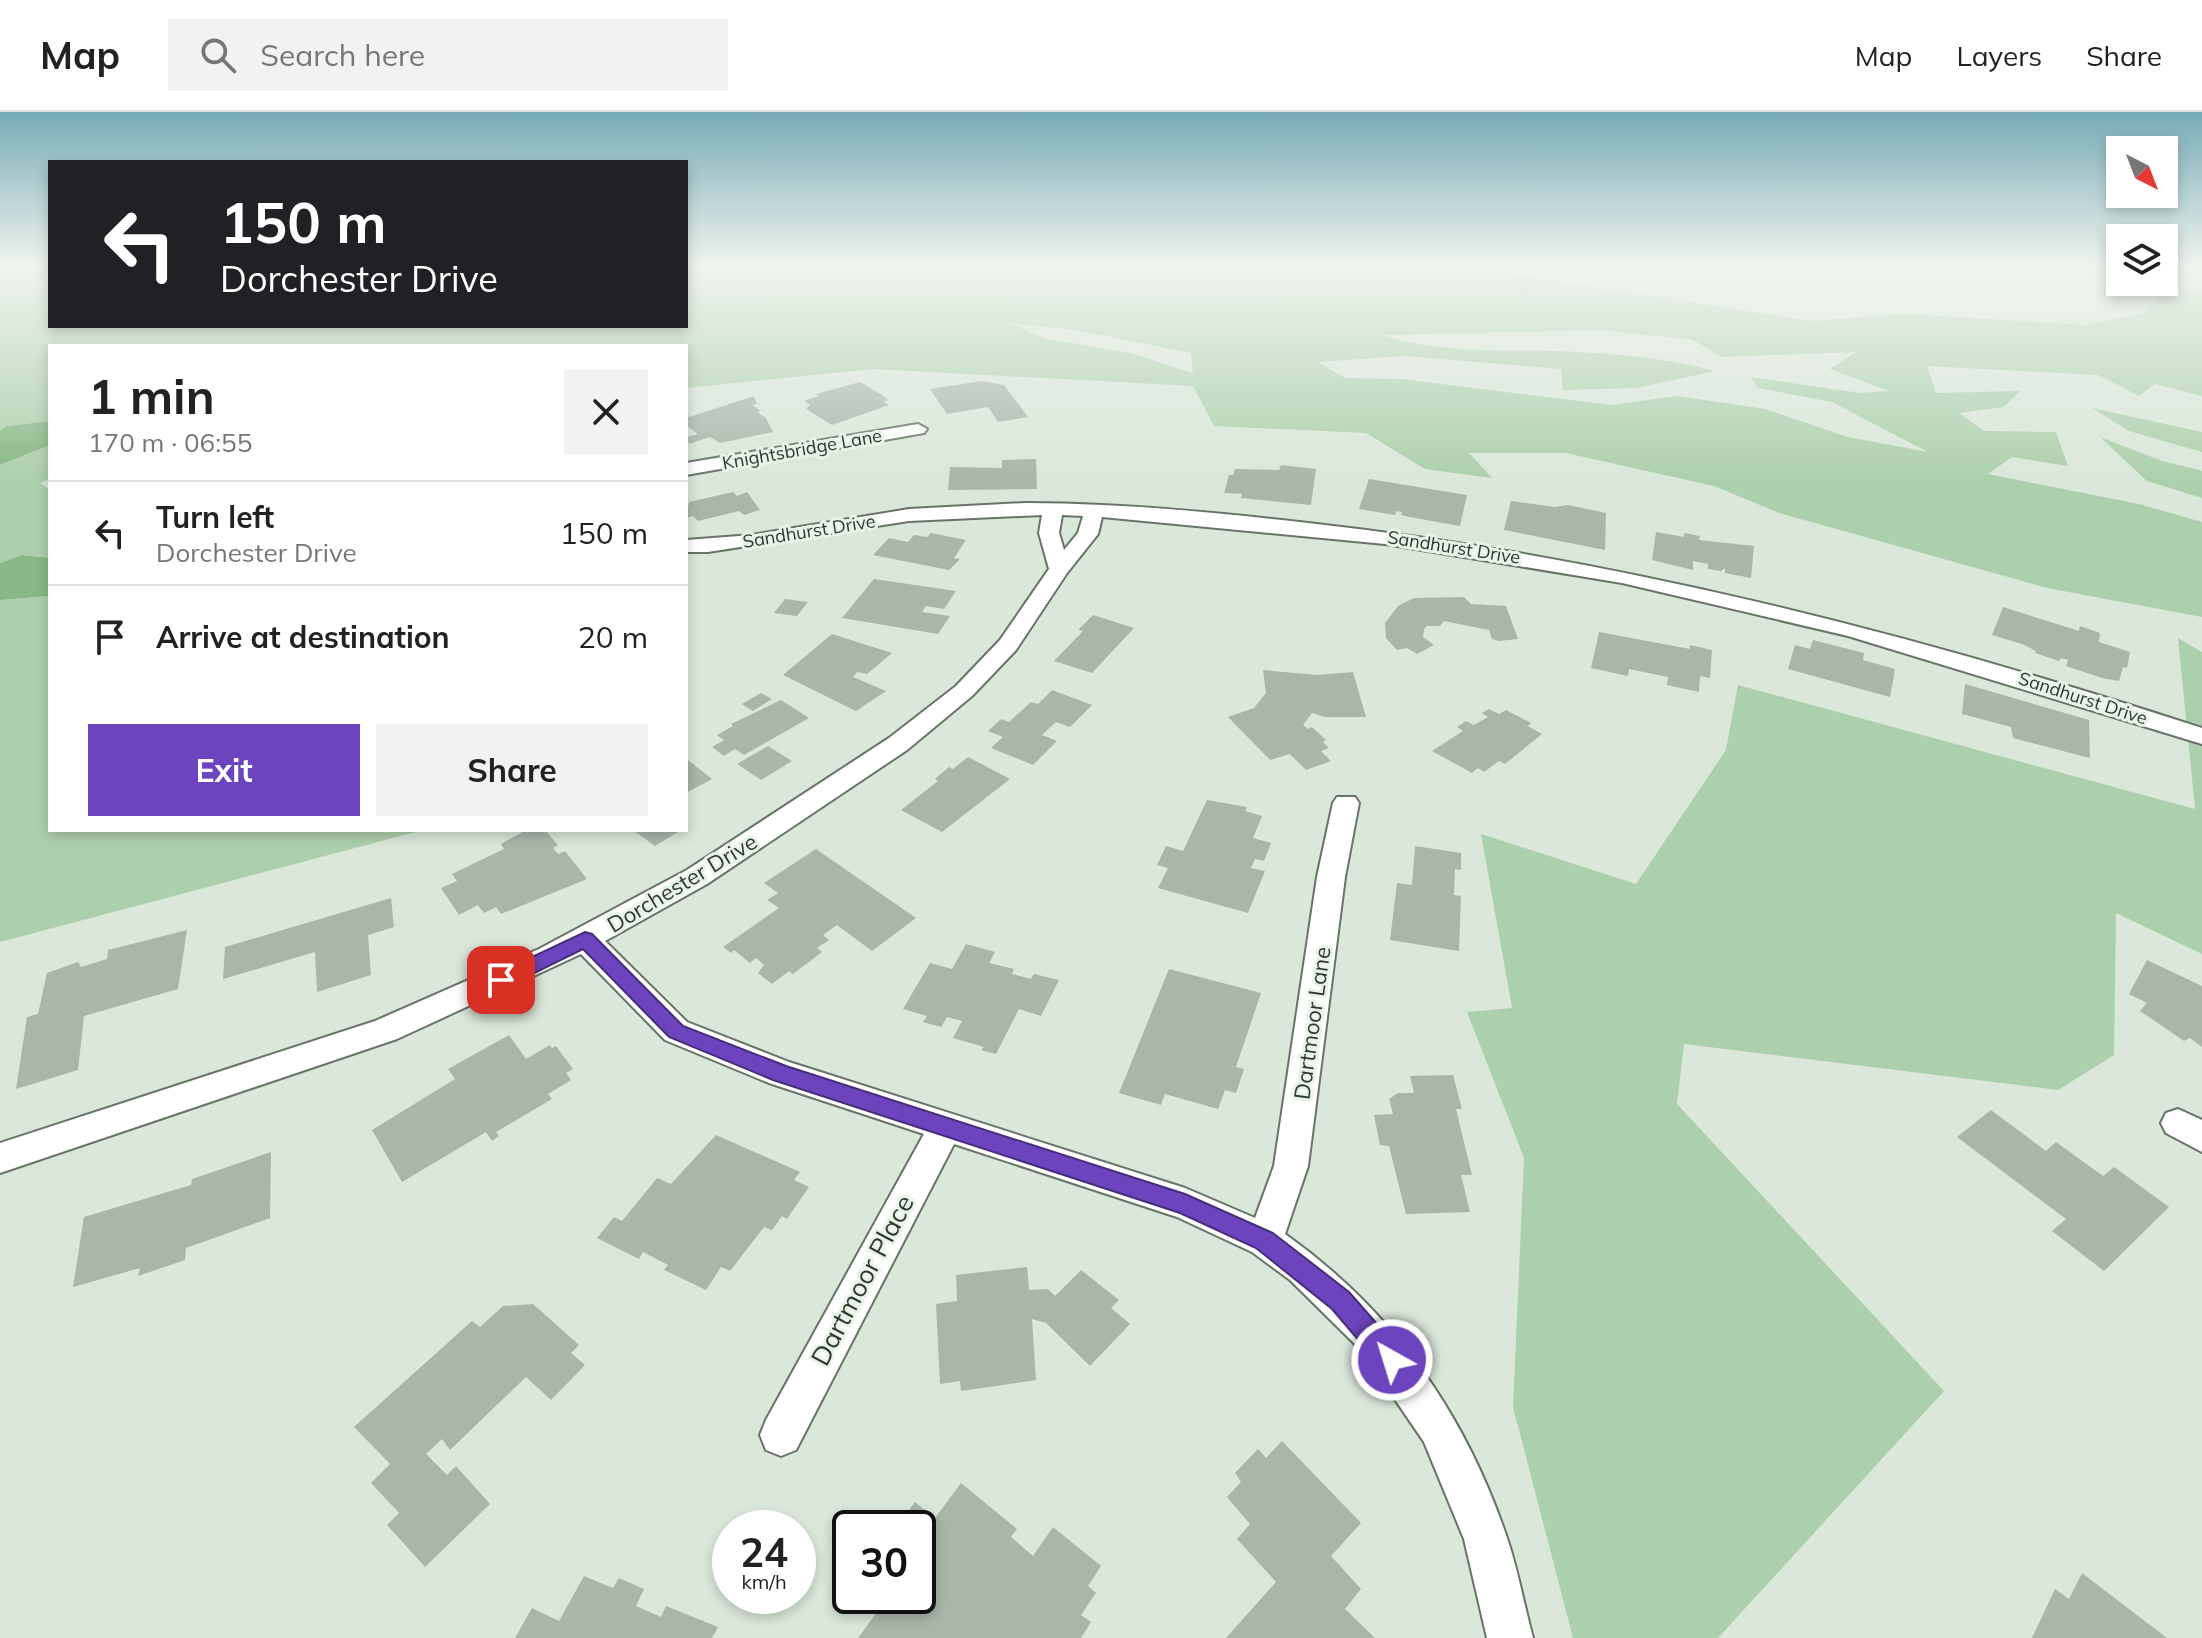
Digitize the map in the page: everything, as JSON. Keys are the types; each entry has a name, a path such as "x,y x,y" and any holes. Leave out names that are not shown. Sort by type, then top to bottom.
{"street":[{"name":"Knightsbridge Lane","path":"688,469 918,429"},
{"name":"Sandhurst Drive","path":"688,546 742,542 863,521 946,512 1053,509 1354,533 1611,574 1914,646 2202,736"},
{"path":"1053,509 1049,533 1059,569"},
{"name":"Dorchester Drive","path":"0,1158 386,1030 585,939 734,854 933,717 1008,645 1059,569 1088,534 1094,511"},
{"name":"Dartmoor Lane","path":"1265,1240 1291,1166 1331,877 1346,803"},
{"path":"585,939 676,1031 781,1073 1185,1204 1265,1240 1331,1292 1376,1338 1438,1428 1464,1481 1486,1539 1510,1638"},
{"name":"Dartmoor Place","path":"781,1435 946,1126"}],"green space":[{"path":"0,336 1040,336 1130,353 1193,373 1191,353 1108,336 1387,336 1446,348 1635,356 1715,371 1636,388 1563,390 1561,369 1404,356 1318,362 1345,378 1401,379 1612,405 1677,396 1765,409 1848,437 1928,452 1832,402 1758,388 1751,377 1860,393 1889,391 1830,369 1856,352 1722,357 1693,340 1658,336 2202,336 2202,396 2155,384 2139,396 2098,375 1927,366 1936,393 2020,391 2004,407 1959,413 1984,431 2056,432 2068,466 2012,457 1988,474 2139,504 2202,522 2202,617 2047,588 1779,513 1714,486 1566,453 1469,453 1492,478 1425,469 1366,433 1214,426 1193,386 873,369 688,388 688,344 48,344 48,421 7,426 0,431"},
{"path":"2092,408 2202,432 2202,452 2129,431"},
{"path":"48,421 48,446 0,465 0,431 7,426"},
{"path":"2100,437 2162,461 2202,471 2202,498 2147,481"},
{"path":"48,446 48,480 40,483 48,489 48,558 22,555 0,563 0,465"},
{"path":"22,555 48,558 48,596 0,600 0,563"},
{"path":"48,596 48,832 415,832 0,942 0,600"},
{"path":"2178,638 2202,652 2202,954 2116,913 2114,1055 2058,1090 1684,1044 1677,1104 1944,1391 1718,1638 1573,1638 1513,1407 1524,1158 1467,1012 1512,1008 1481,834 1636,884 1726,750 1738,685 2195,809"}],"building":[{"path":"982,381 1004,385 1028,417 998,422 988,407 947,414 930,389"},
{"path":"860,382 882,395 888,400 883,402 889,405 832,425 806,409 810,405 804,401 819,396 816,394"},
{"path":"754,396 757,404 752,405 761,411 757,412 766,418 773,432 720,443 710,437 689,444 688,437 698,434 688,426 688,417"},
{"path":"1036,459 1037,489 948,490 950,467 1002,468 1002,460"},
{"path":"1281,465 1316,469 1311,505 1241,498 1242,494 1224,493 1229,475 1233,475 1235,469 1279,470"},
{"path":"1369,479 1467,495 1460,526 1401,515 1402,512 1396,511 1395,515 1359,509"},
{"path":"747,492 760,510 744,515 739,511 698,521 693,516 688,517 689,502"},
{"path":"1511,501 1555,507 1568,505 1606,513 1605,550 1504,530"},
{"path":"1656,532 1684,537 1684,533 1700,536 1699,540 1754,546 1751,578 1725,573 1725,568 1721,571 1708,569 1708,564 1693,561 1693,570 1652,560"},
{"path":"931,533 966,540 954,558 960,559 949,570 873,555 889,538 908,542 914,535 927,537"},
{"path":"874,579 956,591 944,609 926,606 922,612 950,616 938,634 842,618"},
{"path":"1464,597 1471,604 1506,606 1518,639 1499,641 1492,639 1489,630 1444,621 1440,626 1424,629 1423,637 1434,645 1417,654 1407,648 1397,650 1386,638 1385,623 1398,606 1414,598"},
{"path":"785,599 808,602 797,616 774,613"},
{"path":"2003,607 2079,631 2080,626 2100,633 2099,642 2130,652 2127,668 2123,667 2119,681 2102,678 2066,666 2068,660 2061,658 2059,661 2035,653 2022,644 1992,635"},
{"path":"1093,615 1134,628 1092,673 1054,661 1083,631 1078,630"},
{"path":"1599,632 1690,649 1690,645 1712,650 1710,678 1700,676 1699,692 1667,685 1668,677 1629,669 1628,676 1591,668"},
{"path":"832,634 892,653 867,674 857,672 853,677 886,691 856,711 783,675"},
{"path":"1813,640 1864,653 1863,660 1895,669 1890,697 1788,669 1795,645 1810,649"},
{"path":"1263,670 1317,675 1353,672 1366,717 1325,717 1312,713 1303,725 1308,729 1312,727 1326,740 1323,742 1329,748 1321,751 1331,761 1306,770 1290,754 1270,760 1228,717 1254,708 1266,693"},
{"path":"1965,684 2089,720 2090,758 2013,738 2011,727 1962,714"},
{"path":"1052,690 1092,705 1070,727 1056,722 1042,735 1057,741 1033,765 991,748 1003,737 988,731 1001,719 1009,722 1031,702 1038,704"},
{"path":"761,693 772,699 753,711 742,704"},
{"path":"781,700 809,718 744,755 735,749 724,756 712,747 724,740 717,735 733,726 731,724"},
{"path":"1489,709 1499,714 1506,710 1531,723 1528,726 1542,734 1505,764 1499,761 1484,772 1478,768 1472,773 1432,751 1463,731 1457,727 1466,721 1474,725 1488,717 1482,713"},
{"path":"768,746 792,761 761,780 737,764"},
{"path":"968,757 1010,779 942,832 901,810 938,781 935,779 949,767 953,769"},
{"path":"688,760 712,779 688,792"},
{"path":"1207,800 1247,807 1245,811 1262,816 1253,838 1271,843 1264,861 1255,859 1251,868 1265,871 1248,913 1158,888 1168,868 1157,865 1166,846 1183,851"},
{"path":"522,832 547,832 558,845 553,848 558,854 565,851 587,879 501,914 496,907 484,913 478,905 459,915 441,888 457,881 452,874 504,849 501,844"},
{"path":"636,832 678,832 655,846"},
{"path":"1415,846 1461,853 1461,870 1455,869 1454,895 1461,896 1459,951 1390,940 1397,883 1412,885"},
{"path":"816,849 916,918 872,951 837,925 823,935 829,940 817,948 822,952 793,974 789,971 772,984 758,973 764,965 756,958 750,963 734,950 731,953 723,947 779,908 767,900 778,893 764,883"},
{"path":"391,898 394,927 368,935 371,975 317,992 315,952 223,979 225,947"},
{"path":"187,930 178,989 84,1016 78,1070 16,1089 27,1017 38,1014 47,973 78,962 81,967 107,959 108,950"},
{"path":"966,944 995,952 989,963 1014,969 1012,974 1031,979 1034,974 1059,980 1041,1016 1019,1009 996,1054 953,1038 962,1021 947,1017 941,1027 923,1022 927,1016 903,1009 930,963 952,969"},
{"path":"2147,960 2202,986 2202,1047 2190,1038 2184,1041 2140,1011 2147,1003 2129,994"},
{"path":"1169,969 1261,993 1236,1067 1244,1069 1236,1093 1225,1090 1218,1109 1165,1094 1161,1105 1119,1093"},
{"path":"509,1035 526,1059 550,1045 552,1048 556,1046 573,1069 566,1073 571,1080 548,1094 552,1099 496,1132 499,1136 492,1141 486,1132 402,1182 372,1130 455,1079 448,1069"},
{"path":"1453,1075 1462,1109 1456,1109 1472,1175 1461,1175 1470,1212 1406,1214 1389,1146 1380,1145 1374,1115 1393,1114 1389,1099 1398,1093 1414,1093 1410,1076"},
{"path":"1991,1110 2046,1151 2056,1142 2103,1176 2114,1167 2169,1207 2104,1271 2052,1231 2066,1219 1957,1137"},
{"path":"716,1135 800,1172 794,1180 809,1187 787,1219 782,1216 772,1230 764,1227 730,1271 721,1267 706,1290 664,1270 668,1265 643,1252 639,1259 597,1238 614,1217 622,1221 657,1178 671,1184"},
{"path":"271,1152 270,1218 186,1248 185,1260 138,1276 140,1268 73,1287 84,1217 191,1185 192,1179"},
{"path":"1027,1267 1029,1290 1048,1289 1055,1296 1081,1270 1119,1300 1111,1308 1130,1324 1090,1366 1046,1323 1032,1319 1036,1380 961,1391 960,1381 940,1384 936,1304 957,1301 956,1275"},
{"path":"533,1304 579,1345 571,1353 585,1365 551,1400 526,1377 450,1450 442,1439 426,1454 447,1475 456,1466 490,1504 425,1567 387,1525 399,1513 371,1483 390,1464 354,1427 472,1321 480,1327 503,1306"},
{"path":"1282,1441 1361,1523 1331,1556 1361,1589 1345,1609 1375,1638 1226,1638 1276,1582 1237,1539 1250,1524 1227,1497 1241,1482 1235,1473 1258,1449 1266,1458"},
{"path":"961,1483 1017,1529 1011,1537 1033,1556 1053,1527 1101,1566 1088,1586 1096,1593 1081,1615 1091,1622 1081,1638 858,1638 876,1614 936,1614 936,1517"},
{"path":"915,1502 925,1510 909,1510"},
{"path":"2082,1573 2167,1638 2032,1638 2055,1589 2069,1599"},
{"path":"584,1576 613,1588 619,1578 644,1589 636,1606 661,1617 666,1606 718,1627 712,1638 515,1638 532,1608 559,1621"}],"route":[{"path":"501,980 585,939 676,1031 781,1073 1185,1204 1265,1240 1340,1301 1376,1338 1392,1360"}]}
